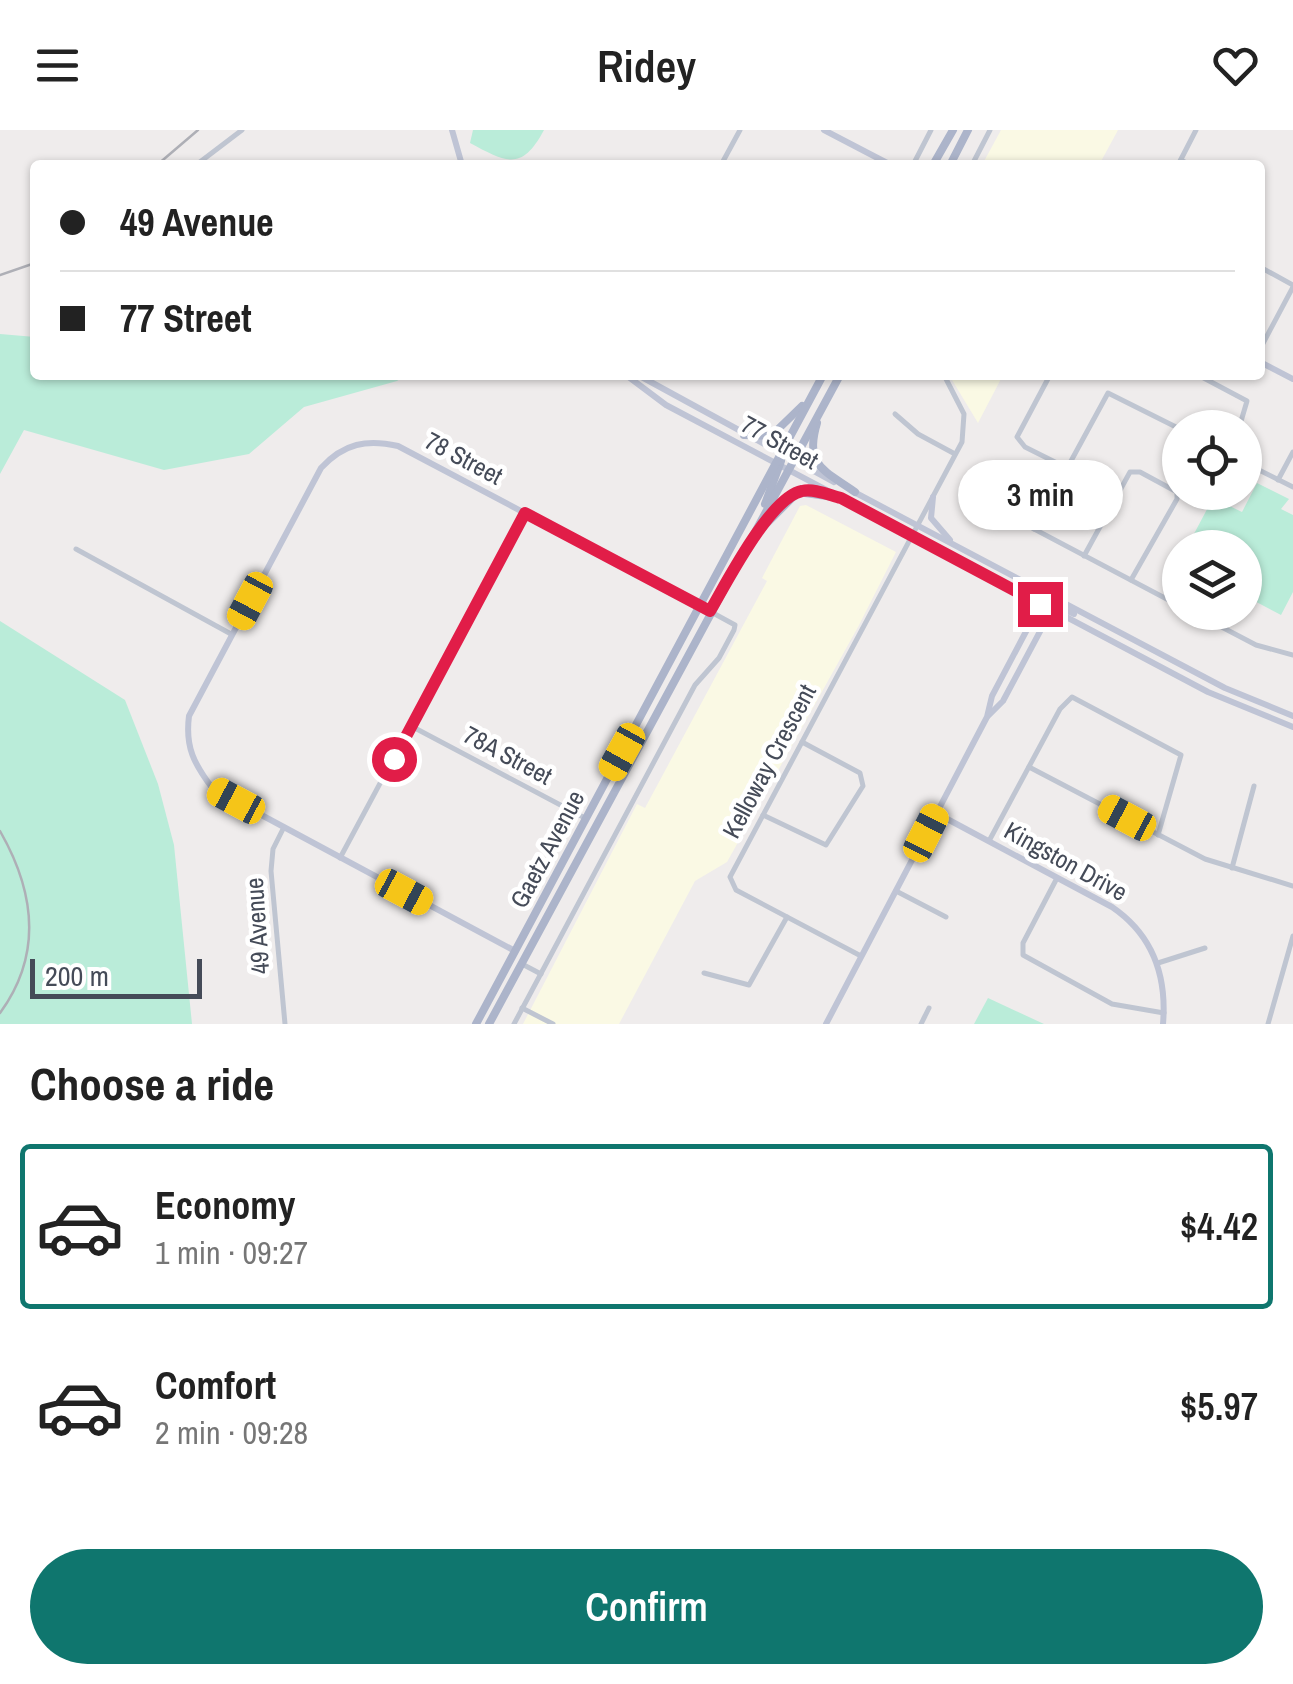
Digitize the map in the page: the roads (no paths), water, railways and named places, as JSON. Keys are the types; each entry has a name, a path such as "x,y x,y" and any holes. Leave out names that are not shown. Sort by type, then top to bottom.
{"main road":[{"path":"937,160 952,130"},
{"path":"953,160 968,130"},
{"name":"Gaetz Avenue","path":"489,1024 747,544 781,466 781,454 820,380"},
{"name":"Gaetz Avenue","path":"476,1024 700,606 781,466 794,460 837,380"},
{"path":"744,435 774,434 812,395"},
{"path":"823,405 811,453 818,464 855,492"},
{"path":"747,544 794,494 810,490 841,498"}],"street":[{"path":"203,160 242,130"},
{"path":"452,130 461,160"},
{"path":"724,160 740,130"},
{"path":"824,130 881,160"},
{"path":"916,160 931,130"},
{"path":"975,160 990,130"},
{"path":"1181,160 1196,130"},
{"path":"1265,270 1293,286 1265,339"},
{"path":"1265,365 1293,379"},
{"name":"77 Street","path":"633,380 666,404 911,536 1040,604 1054,605"},
{"name":"77 Street","path":"647,380 1045,594 1054,605 1208,692 1293,728"},
{"path":"896,414 918,434 955,454 966,421 946,380"},
{"path":"1047,380 1018,436 1025,447 1066,468"},
{"path":"1207,380 1248,402 1246,410"},
{"path":"1034,529 1108,392 1162,420"},
{"name":"78 Street","path":"232,634 321,468 354,444 374,440 398,446 710,611"},
{"path":"1278,480 1293,452"},
{"name":"Kelloway Crescent","path":"861,956 730,883 955,454"},
{"path":"1084,556 1130,472 1140,472 1177,492 1131,580"},
{"path":"1262,472 1293,486"},
{"path":"932,497 932,522 958,547"},
{"path":"993,500 1034,529 1162,596"},
{"path":"340,858 525,513"},
{"path":"76,549 232,634 189,716 186,737 193,763 213,789 515,951"},
{"path":"987,717 992,696 1045,594"},
{"path":"826,1024 987,717 1002,700 1054,605 1094,619 1225,688 1293,716"},
{"name":"Gaetz Avenue","path":"514,1024 695,685 719,658 734,630 735,624 710,611"},
{"path":"1227,630 1256,645 1293,654"},
{"path":"989,841 1068,699 1076,697 1182,754 1158,835"},
{"name":"78A Street","path":"411,726 585,818"},
{"path":"763,815 826,845 863,786 860,773 802,742"},
{"path":"1029,766 1158,835 1232,868 1293,886"},
{"path":"1232,868 1254,786"},
{"name":"Kingston Drive","path":"936,813 1123,914 1140,931 1158,964 1164,1024"},
{"name":"49 Avenue","path":"284,826 274,850 272,871 284,1024"},
{"path":"1057,877 1022,943 1022,955 1112,1004 1164,1013"},
{"path":"896,891 946,918"},
{"path":"704,973 750,985 787,917"},
{"path":"1268,1024 1293,936"},
{"path":"1158,964 1204,948"},
{"path":"522,964 540,974"},
{"path":"522,1008 554,1024"},
{"path":"921,1024 930,1008"}],"railway":[{"path":"163,160 198,130"},
{"path":"0,275 30,265"},
{"path":"0,831 21,877 29,923 23,968 0,1013"}]}
